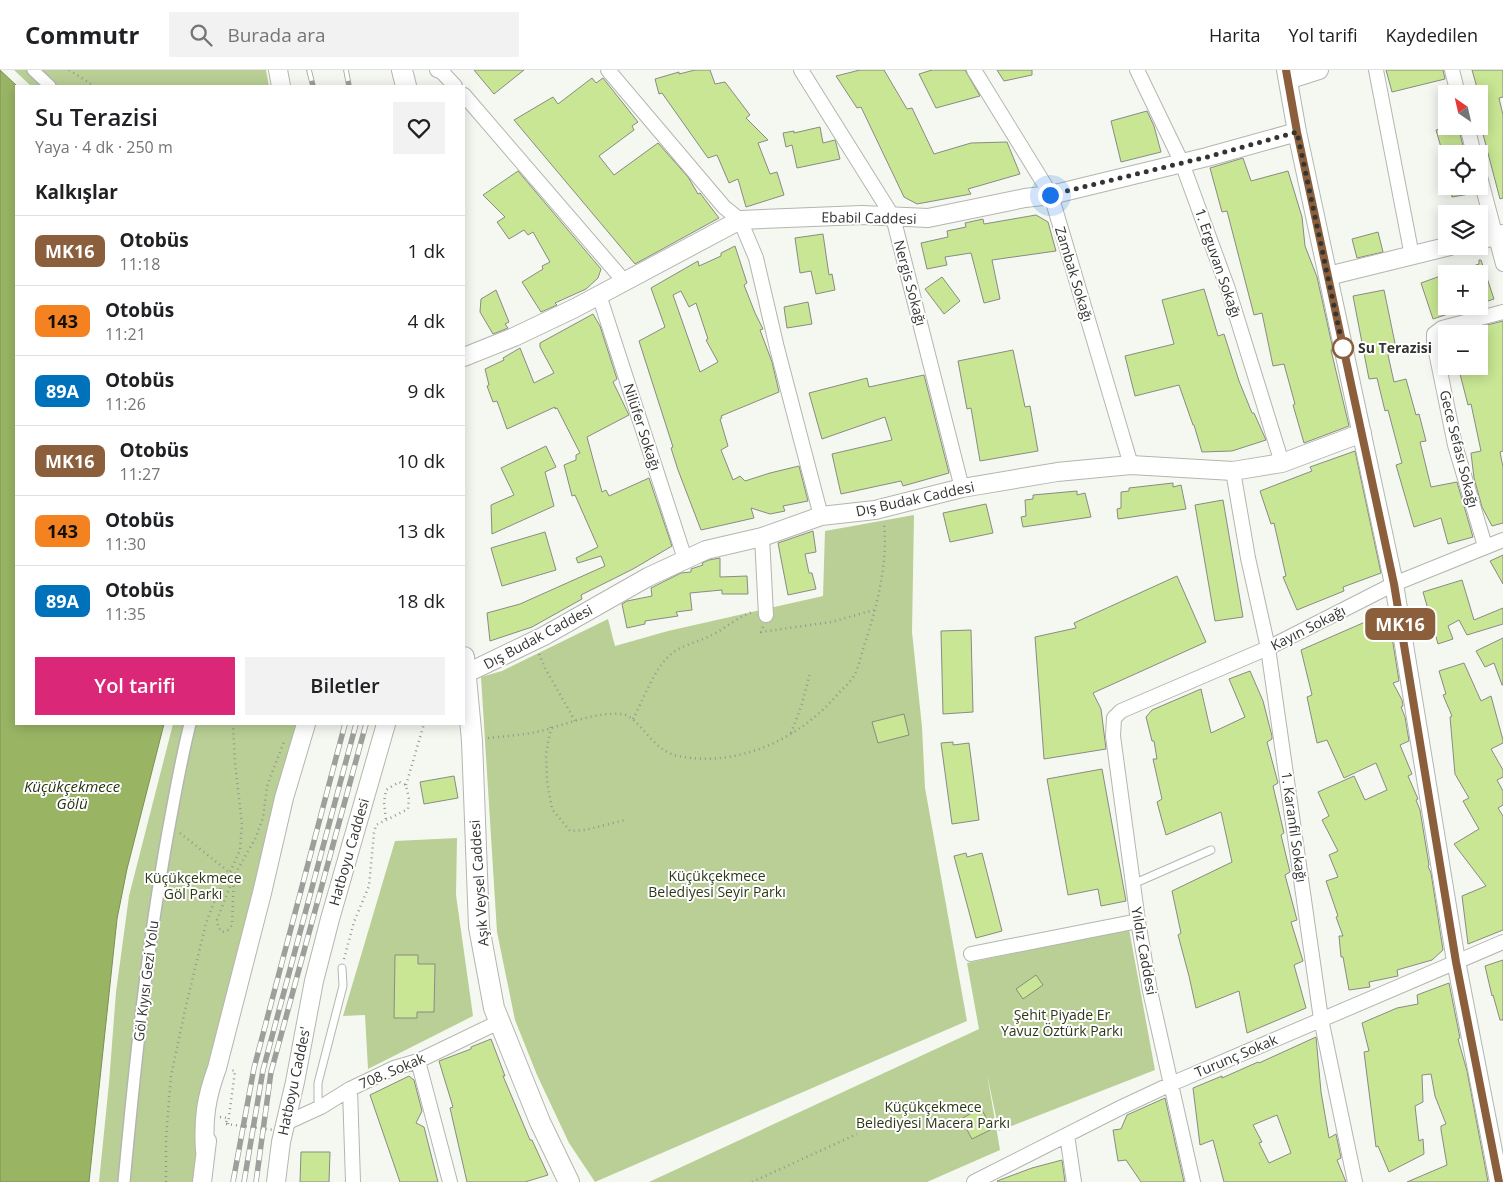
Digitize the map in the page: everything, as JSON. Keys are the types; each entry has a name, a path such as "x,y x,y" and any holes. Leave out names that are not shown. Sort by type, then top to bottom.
{"main road":[{"path":"402,70 406,85"},
{"name":"Aşık Veysel Caddesi","path":"465,666 472,741 479,927 494,1008 540,1122 569,1182"}],"street":[{"path":"33,70 49,85"},
{"path":"278,70 281,85"},
{"path":"437,70 442,72 454,85"},
{"path":"608,70 724,207 740,220 756,258 777,348 821,516"},
{"name":"Nergis Sokağı","path":"800,70 893,217 962,488"},
{"name":"Zambak Sokağı","path":"974,70 1050,195 1131,465"},
{"name":"1. Erguvan Sokağı","path":"1137,70 1182,163 1228,289 1282,463"},
{"path":"1318,70 1287,75 1297,132 1394,584 1456,962 1499,1182"},
{"path":"1376,70 1412,256"},
{"path":"1452,70 1456,85"},
{"path":"465,96 624,281"},
{"name":"Ebabil Caddesi","path":"465,357 514,337 599,295 740,220 862,215 928,218 1025,198 1050,195 1182,163 1297,132"},
{"path":"1483,195 1492,237 1503,264"},
{"path":"1328,276 1438,249"},
{"name":"Nilüfer Sokağı","path":"599,295 685,559"},
{"name":"Gece Sefası Sokağı","path":"1485,546 1455,445 1434,334 1442,328 1503,312"},
{"name":"Dış Budak Caddesi","path":"465,666 534,641 648,577 706,550 762,537 821,516 882,508 962,488 1057,472 1131,465 1233,471 1282,463 1362,433"},
{"name":"1. Karanfil Sokağı","path":"1233,471 1248,558 1268,648 1321,1019 1355,1182"},
{"path":"762,537 766,615"},
{"name":"Kayın Sokağı","path":"1114,718 1121,711 1268,648 1394,584 1503,540"},
{"name":"Yıldız Caddesi","path":"1114,718 1113,736 1138,921 1150,991 1193,1182"},
{"name":"Göl Kıyısı Gezi Yolu","path":"124,1182 142,996 156,899 182,756 190,725"},
{"path":"202,1182 205,1151 216,1091 214,1076 262,893 284,798 306,725"},
{"name":"Hatboyu Caddesi","path":"314,981 386,725"},
{"path":"971,954 1138,921"},
{"name":"Turunç Sokak","path":"974,1182 1171,1084 1503,942"},
{"name":"Hatboyu Caddes'","path":"276,1182 281,1142 280,1126 314,981"},
{"name":"708. Sokak","path":"280,1126 321,1107 350,1089 394,1068 418,1061 500,1022"},
{"path":"418,1061 450,1182"},
{"path":"350,1089 353,1182"},
{"path":"1067,1135 1074,1182"}],"lane":[{"path":"1133,884 1211,850"},
{"path":"321,1107 318,1100 318,1083 343,986 342,968"}],"path":[{"path":"69,70 92,85"},
{"path":"484,739 541,731 607,714 625,714 633,719 659,749 677,756 700,758 738,755 758,750 790,735 830,704 854,675 874,610 886,544 882,508"},
{"path":"633,719 651,681 669,655 711,636 737,619 752,612 766,615 762,632 831,622 874,610"},
{"path":"534,641 544,668 575,721"},
{"path":"790,735 802,704 810,673"},
{"path":"166,1182 166,1138 171,1076 185,1010 206,923 217,895 240,850 242,825 234,762 233,725"},
{"path":"342,968 354,922 370,886 376,825 408,809 409,799 406,785 424,725"},
{"path":"551,727 546,754 546,781 552,809 570,831 585,830 625,820"},
{"path":"180,833 234,876 232,925 228,930 222,932 218,927 217,920 234,876 256,836 263,818 267,786 285,738"},
{"path":"386,820 384,802 386,790 399,782 406,785"},
{"path":"227,1124 236,1071"},
{"path":"217,1117 227,1118 227,1124"},
{"path":"227,1124 280,1126"},
{"path":"752,1182 857,1134"}],"green space":[{"path":"14,70 266,70 269,85 30,85"},
{"name":"Küçükçekmece Belediyesi Seyir Parkı","path":"914,515 912,632 922,727 925,788 967,1021 595,1182 569,1143 537,1075 515,1020 497,932 481,677 502,671 608,619 615,646 668,631 823,596 825,531"},
{"name":"Küçükçekmece Göl Parkı","path":"173,725 300,725 276,795 214,1050 196,1182 99,1182 116,992 129,896"},
{"path":"457,838 456,895 473,1016 368,1069 365,1015 343,1016 395,841"},
{"path":"1129,929 1155,1070 999,1131 987,1074 1000,1150 927,1182 649,1182 979,1029 967,963"}],"water":[{"name":"Küçükçekmece Gölü","path":"0,70 16,85 15,725 164,725 127,869 117,919 89,1182 0,1182"}],"building":[{"path":"474,70 524,70 494,94"},
{"path":"695,70 710,70 715,84 725,82 750,115 746,118 768,140 758,143 770,174 777,172 784,195 746,207 738,179 729,183 717,155 708,158 662,93 659,94 655,79 679,72 679,74"},
{"path":"860,70 884,70 907,109 912,108 934,154 971,143 1007,142 1020,174 968,189 971,194 917,204 904,197 861,107 857,108 836,76"},
{"path":"932,70 965,70 980,96 936,108 919,74"},
{"path":"997,70 1032,70 1032,75 1004,81"},
{"path":"1386,70 1443,70 1445,79 1392,92"},
{"path":"1472,70 1503,70 1503,97 1499,98 1503,115 1503,198 1500,199 1488,153 1488,145 1486,145 1483,135 1488,135 1488,85 1476,85"},
{"path":"592,78 596,83 603,78 638,122 632,126 634,130 599,156 614,175 658,143 688,177 698,194 700,193 719,218 635,264 514,120 553,97 558,104"},
{"path":"1147,111 1154,126 1161,152 1121,162 1111,121"},
{"path":"820,127 823,143 835,140 840,159 797,168 792,145 786,147 783,133 794,131 794,133"},
{"path":"1436,130 1438,130 1438,135 1460,135 1463,145 1440,145"},
{"path":"1243,158 1251,181 1288,171 1302,217 1305,246 1317,277 1333,349 1331,350 1349,426 1304,443 1284,364 1273,366 1262,313 1254,315 1227,211 1222,212 1210,168"},
{"path":"518,171 601,269 598,278 586,289 555,303 557,305 541,312 522,282 543,269 542,266 550,262 533,232 528,235 524,230 509,239 497,222 505,217 483,195"},
{"path":"1036,215 1048,222 1056,251 992,260 1000,299 984,303 971,253 945,257 947,265 927,269 921,243 948,237 947,231 966,227 965,223 983,219 984,224"},
{"path":"1378,232 1383,252 1357,258 1352,239"},
{"path":"823,234 829,275 832,274 835,290 816,294 811,271 800,273 795,238"},
{"path":"735,246 747,283 744,285 763,329 760,330 772,362 779,392 721,416 722,418 720,419 728,446 721,450 733,480 740,476 745,481 799,466 808,501 783,506 785,511 770,514 751,508 754,518 701,530 678,470 671,448 673,447 639,341 665,327 651,288 698,261 699,266 721,256 721,253","holes":["681,291 689,307 696,303 708,339 706,340 718,362 700,372 673,295"]},
{"path":"1479,260 1481,260 1483,265 1476,265 1479,264"},
{"path":"942,277 960,301 944,314 925,289"},
{"path":"1438,277 1438,315 1445,315 1433,319 1421,283"},
{"path":"1488,281 1494,299 1488,301"},
{"path":"1204,289 1218,336 1224,334 1239,381 1266,440 1232,451 1202,452 1179,385 1135,396 1125,356 1174,344 1162,300"},
{"path":"496,290 509,322 505,324 508,328 493,334 480,312 481,299"},
{"path":"1384,290 1397,353 1388,355 1394,382 1406,379 1416,415 1419,414 1426,441 1420,442 1431,487 1457,482 1473,537 1448,544 1441,518 1414,527 1396,465 1402,463 1388,410 1385,411 1377,378 1369,379 1353,296"},
{"path":"808,302 812,324 787,328 784,307"},
{"path":"593,314 600,326 617,379 613,382 629,415 587,437 602,492 606,490 609,496 649,478 672,546 633,569 581,595 582,599 532,627 490,641 487,613 520,604 605,566 601,556 578,563 576,558 598,547 575,495 572,496 564,465 576,460 576,455 580,453 557,408 555,409 555,407 507,429 497,401 493,402 487,386 489,385 485,369 504,360 503,358 520,348 534,383 554,373 540,347 540,343"},
{"path":"1503,321 1503,451 1500,452 1503,467 1503,523 1492,526 1482,507 1474,478 1471,453 1481,451 1471,404 1468,405 1460,375 1488,375 1487,325"},
{"path":"1013,350 1025,407 1030,406 1038,451 980,461 971,408 967,409 958,361"},
{"path":"924,375 949,473 903,486 901,481 841,494 832,454 892,440 885,417 822,439 809,393 867,378 869,387"},
{"path":"546,446 556,467 545,472 554,506 492,534 491,505 514,495 501,468"},
{"path":"1355,451 1381,573 1343,587 1344,591 1297,610 1283,577 1286,576 1274,523 1271,524 1260,491 1312,471 1310,467"},
{"path":"1173,483 1173,487 1181,485 1186,509 1118,519 1117,509 1121,508 1121,492 1129,491 1129,488"},
{"path":"1077,491 1077,495 1085,493 1091,517 1023,527 1021,517 1026,516 1025,500 1033,499 1033,495"},
{"path":"1223,500 1243,617 1215,621 1195,505"},
{"path":"986,504 993,533 950,542 943,513"},
{"path":"813,531 816,552 805,554 809,573 812,573 816,589 788,595 778,543"},
{"path":"545,532 556,570 502,586 491,548"},
{"path":"1503,555 1503,584 1490,561"},
{"path":"720,558 720,577 747,576 748,594 722,594 722,590 690,593 692,610 676,612 678,616 645,621 645,624 627,628 622,604 627,601 652,596 651,588 681,573 691,572 691,569 703,565 702,563"},
{"path":"1177,576 1206,642 1093,693 1101,709 1106,749 1044,759 1035,637 1076,628 1074,623"},
{"path":"1462,580 1474,620 1503,608 1503,624 1467,635 1459,620 1448,626 1453,639 1438,644 1423,592"},
{"path":"1388,612 1399,681 1393,683 1402,700 1403,706 1401,707 1405,717 1409,741 1400,745 1412,774 1408,776 1418,799 1416,800 1420,810 1443,950 1432,960 1397,970 1398,976 1369,982 1370,987 1349,990 1343,957 1341,957 1339,936 1343,936 1326,881 1338,877 1329,855 1338,851 1322,820 1329,816 1318,792 1354,776 1365,800 1387,790 1376,763 1344,778 1327,740 1317,743 1307,697 1312,695 1301,650"},
{"path":"971,630 973,712 943,714 941,631"},
{"path":"1503,638 1502,685 1494,663 1485,667 1476,651"},
{"path":"1464,663 1481,701 1491,696 1503,740 1503,743 1491,749 1503,770 1503,777 1497,780 1503,791 1503,805 1498,808 1503,816 1503,930 1468,944 1462,896 1486,886 1454,844 1479,829 1463,801 1469,798 1455,774 1450,717 1452,716 1443,695 1446,694 1439,671"},
{"path":"1250,671 1263,701 1272,736 1272,739 1267,742 1278,783 1273,786 1284,833 1281,835 1290,872 1285,875 1297,920 1291,922 1303,961 1294,965 1306,1008 1247,1033 1239,991 1196,1008 1178,935 1181,933 1172,891 1232,862 1221,812 1166,835 1157,802 1162,799 1153,759 1157,759 1154,741 1152,741 1146,717 1152,710 1201,689 1211,733 1245,717 1229,679"},
{"path":"904,714 909,735 878,743 872,722"},
{"path":"953,742 953,745 969,743 979,820 952,824 941,743"},
{"path":"1102,769 1126,901 1101,906 1098,889 1068,895 1047,779"},
{"path":"454,776 458,798 424,804 420,782"},
{"path":"966,853 967,857 982,853 1002,931 976,938 954,856"},
{"path":"395,955 418,955 418,964 435,964 434,1012 417,1012 417,1018 394,1018"},
{"path":"1503,960 1503,1020 1500,1020 1485,966"},
{"path":"1036,975 1043,985 1023,999 1016,989"},
{"path":"1449,983 1460,1038 1458,1039 1467,1071 1488,1182 1407,1182 1447,1165 1441,1130 1441,1126 1446,1124 1435,1096 1431,1074 1422,1075 1423,1102 1415,1106 1419,1141 1423,1139 1424,1154 1389,1172 1378,1146 1376,1147 1364,1052 1369,1051 1362,1023 1397,1008 1418,1004 1417,995"},
{"path":"1316,1037 1321,1092 1329,1138 1336,1134 1341,1158 1337,1160 1346,1182 1224,1182 1213,1140 1200,1145 1193,1088 1259,1063","holes":["1277,1115 1291,1153 1269,1163 1259,1143 1262,1142 1253,1125"]},
{"path":"491,1039 505,1076 503,1076 530,1140 532,1140 548,1175 525,1182 467,1182 450,1108 453,1107 439,1061"},
{"path":"409,1076 414,1080 422,1111 416,1123 424,1127 438,1182 400,1182 370,1095"},
{"path":"1165,1098 1184,1182 1141,1182 1126,1160 1118,1161 1113,1130 1121,1129 1127,1115"},
{"path":"981,1108 992,1129 972,1139 961,1119"},
{"path":"301,1152 330,1152 329,1182 300,1182"},
{"path":"1062,1160 1065,1182 997,1181 1032,1168"}],"railway":[{"path":"309,70 313,85"},
{"path":"346,70 349,85"},
{"path":"233,1182 254,1068 345,725"},
{"path":"244,1182 263,1070 356,725"},
{"path":"256,1182 271,1072 366,725"}],"bus line":[{"name":"MK16","path":"1286,70 1297,132 1394,584 1456,962 1499,1182"}],"place":[{"name":"Su Terazisi","path":"1343,348"}],"route":[{"path":"1050,195 1207,157 1297,132 1343,348"}],"park label":[{"name":"Şehit Piyade Er Yavuz Öztürk Parkı","path":"1062,1024"},
{"name":"Küçükçekmece Belediyesi Macera Parkı","path":"933,1116"}]}
